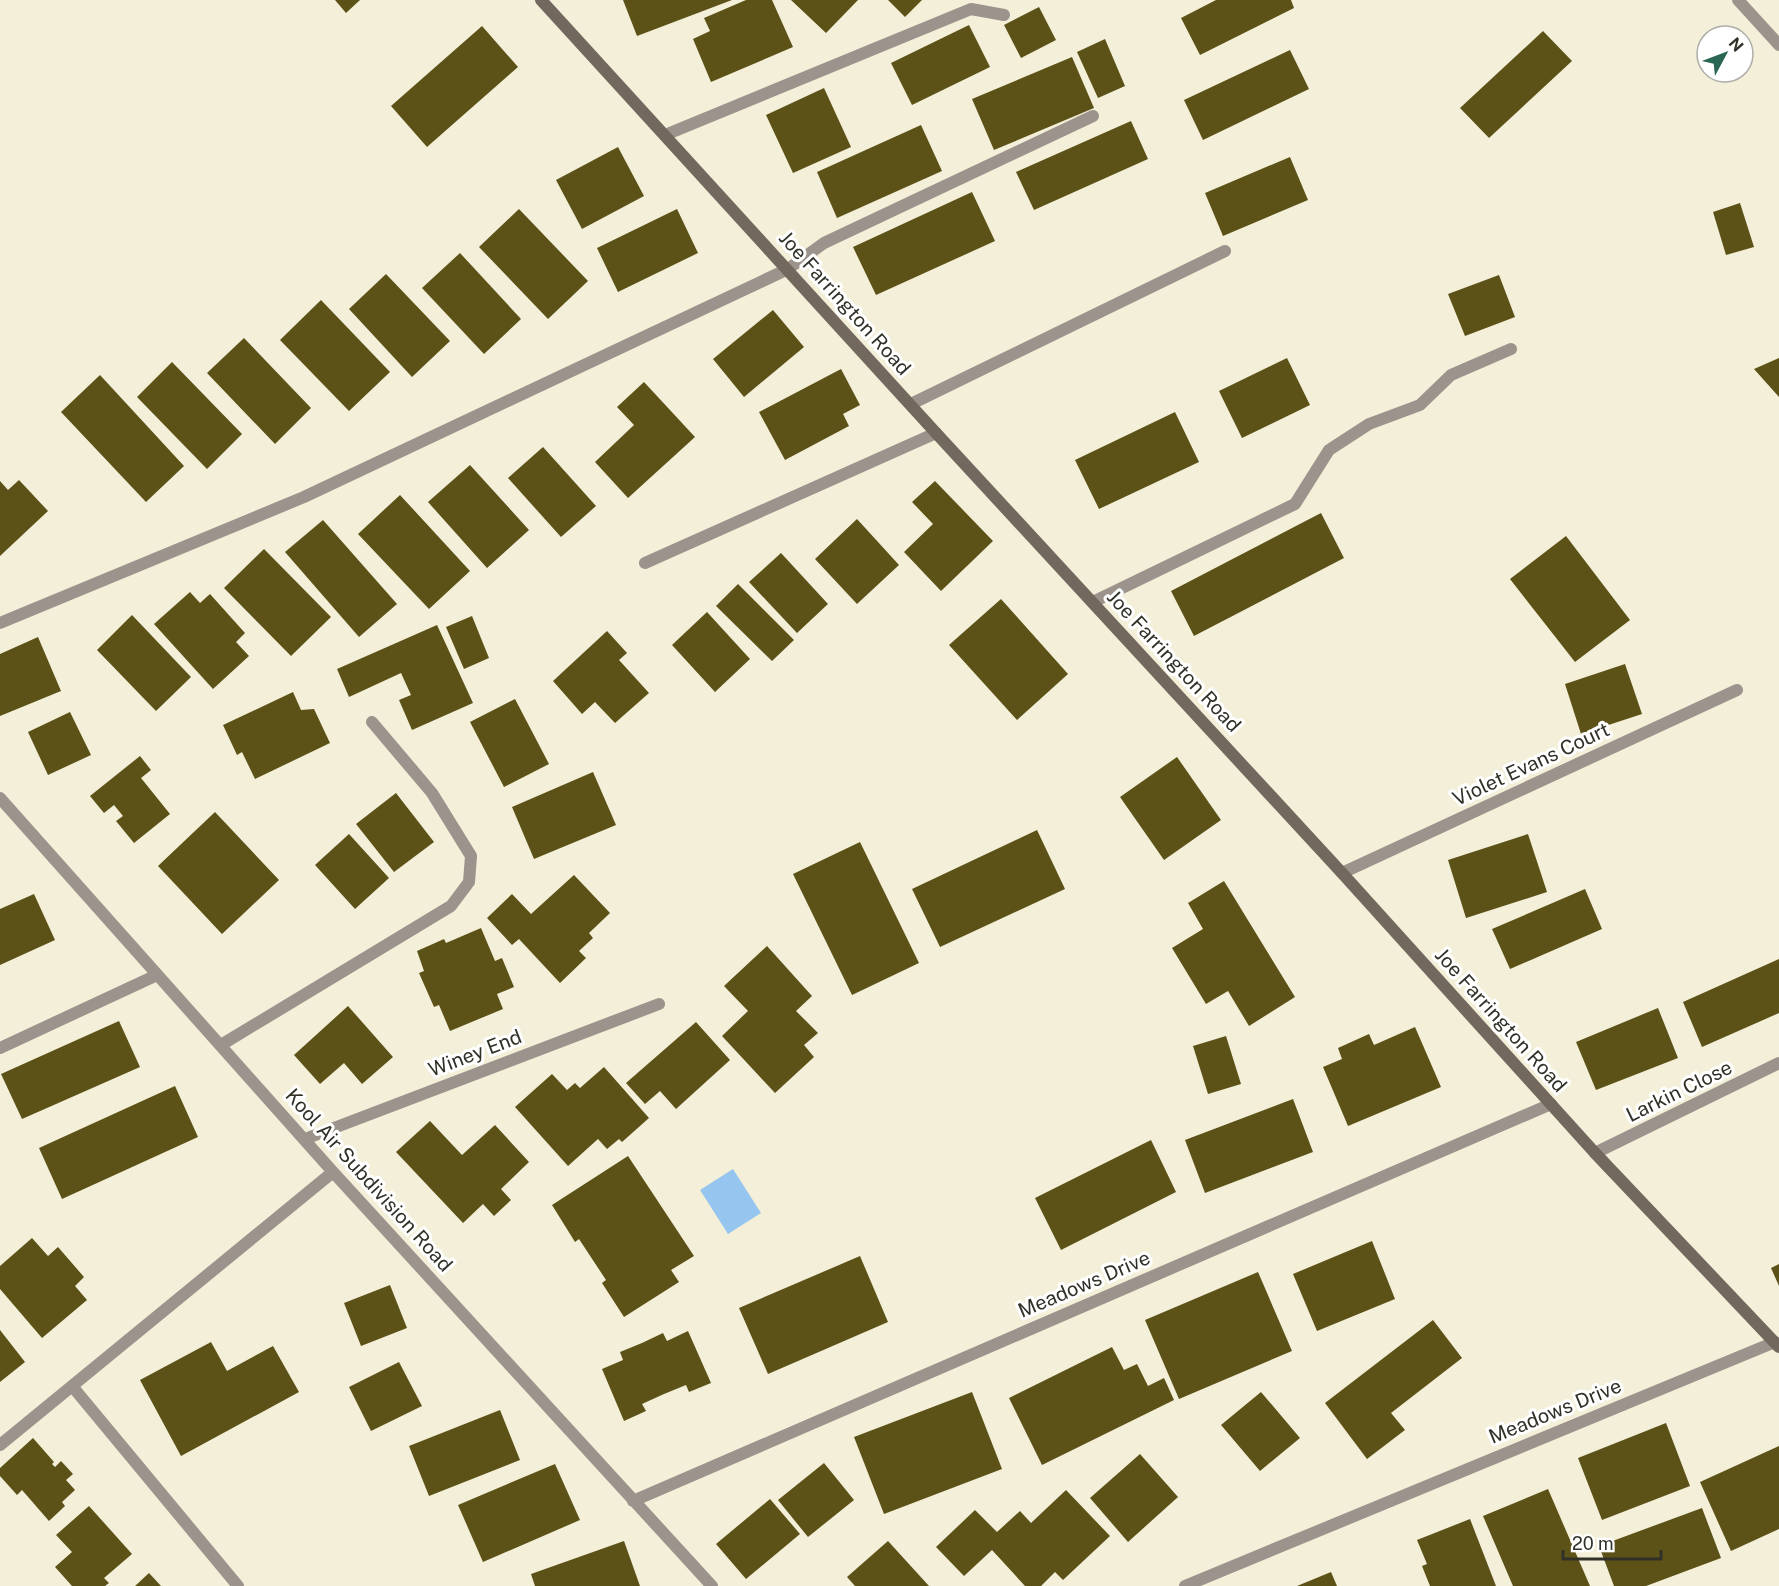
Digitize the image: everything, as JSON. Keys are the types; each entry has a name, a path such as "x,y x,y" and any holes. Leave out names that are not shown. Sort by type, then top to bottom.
{"main road":[{"name":"Joe Farrington Road","path":"541,0 1342,873 1595,1153 1777,1344"}],"street":[{"path":"1738,0 1779,45"},
{"path":"665,135 971,9 1004,15"},
{"path":"0,623 304,496 788,269 824,243 1093,116"},
{"path":"911,404 1225,251"},
{"path":"1093,603 1295,504 1329,450 1369,424 1420,405 1450,375 1511,350"},
{"path":"645,563 936,433"},
{"name":"Violet Evans Court","path":"1342,873 1737,690"},
{"path":"221,1045 451,906 469,882 471,856 432,793 372,722"},
{"name":"Kool Air Subdivision Road","path":"0,798 333,1172 712,1586"},
{"path":"0,1048 157,975"},
{"name":"Winey End","path":"305,1139 659,1004"},
{"name":"Larkin Close","path":"1595,1153 1779,1063"},
{"name":"Meadows Drive","path":"633,1501 1551,1104"},
{"path":"0,1445 333,1172"},
{"name":"Meadows Drive","path":"1185,1586 1777,1344"},
{"path":"72,1386 238,1586"}],"water":[{"path":"733,1169 761,1213 728,1234 700,1190"}],"building":[{"path":"335,0 360,0 346,13"},
{"path":"623,0 732,0 637,36"},
{"path":"746,0 772,0 793,47 711,82 693,39 710,31 704,18"},
{"path":"791,0 858,0 826,33"},
{"path":"888,0 922,0 905,17"},
{"path":"1216,0 1291,0 1294,8 1200,55 1181,18"},
{"path":"1039,7 1056,40 1021,58 1004,25"},
{"path":"969,25 990,67 912,105 891,63"},
{"path":"482,26 518,67 427,147 391,106"},
{"path":"1543,31 1572,61 1489,138 1460,108"},
{"path":"1105,39 1125,86 1098,98 1077,52"},
{"path":"1290,50 1309,89 1203,140 1184,100"},
{"path":"1072,57 1094,108 994,150 972,99"},
{"path":"824,88 851,147 793,173 766,115"},
{"path":"1131,121 1148,159 1034,210 1016,172"},
{"path":"921,125 942,171 837,218 817,172"},
{"path":"618,147 644,196 582,229 556,180"},
{"path":"1290,157 1308,200 1223,236 1205,193"},
{"path":"972,192 995,241 876,295 853,247"},
{"path":"1740,203 1754,247 1726,255 1713,212"},
{"path":"519,209 588,281 548,319 479,247"},
{"path":"677,209 698,253 618,292 597,248"},
{"path":"460,253 521,319 484,354 422,288"},
{"path":"386,274 450,341 412,377 349,309"},
{"path":"1499,275 1515,317 1465,336 1448,294"},
{"path":"321,300 390,372 349,411 280,340"},
{"path":"773,310 804,347 744,397 713,359"},
{"path":"244,338 311,408 275,444 207,373"},
{"path":"1287,358 1310,405 1242,438 1219,391"},
{"path":"1779,358 1779,397 1754,369"},
{"path":"172,362 242,434 207,469 137,397"},
{"path":"841,369 860,405 843,414 849,426 785,460 759,412"},
{"path":"100,375 184,466 146,502 61,412"},
{"path":"644,382 695,437 628,498 595,462 634,425 617,407"},
{"path":"1175,412 1199,462 1099,509 1075,460"},
{"path":"543,447 596,506 561,537 508,478"},
{"path":"470,465 529,530 487,568 428,502"},
{"path":"19,480 48,511 0,556 0,481 8,490"},
{"path":"935,481 993,541 941,591 904,552 933,524 912,502"},
{"path":"400,495 470,571 429,609 358,534"},
{"path":"1321,513 1344,558 1194,636 1171,591"},
{"path":"857,519 899,565 857,604 815,559"},
{"path":"323,520 397,604 359,637 285,552"},
{"path":"1566,536 1630,620 1575,662 1510,579"},
{"path":"264,549 331,617 291,656 224,588"},
{"path":"781,553 828,604 797,633 749,582"},
{"path":"738,584 794,640 772,661 716,606"},
{"path":"190,592 200,603 210,594 245,633 236,642 249,656 213,689 154,624"},
{"path":"1001,599 1068,674 1017,720 949,645"},
{"path":"707,612 750,659 715,692 672,645"},
{"path":"132,615 191,677 156,711 97,650"},
{"path":"472,616 489,658 464,669 446,627"},
{"path":"437,625 473,703 412,730 399,700 411,695 401,673 349,697 337,669"},
{"path":"607,631 627,653 619,660 649,693 615,723 595,702 582,714 553,681"},
{"path":"38,637 61,691 0,716 0,654"},
{"path":"1625,664 1642,714 1581,734 1565,684"},
{"path":"293,692 301,710 314,709 330,743 255,779 242,752 237,755 223,725"},
{"path":"515,699 549,764 504,787 470,722"},
{"path":"70,712 91,755 48,775 28,732"},
{"path":"140,756 151,770 141,778 170,814 134,843 116,821 123,816 114,805 104,813 90,796"},
{"path":"1177,757 1221,820 1164,860 1120,797"},
{"path":"593,772 616,825 534,859 512,807"},
{"path":"396,793 434,842 394,872 356,824"},
{"path":"215,812 279,880 222,934 158,866"},
{"path":"1037,830 1065,889 940,947 912,889"},
{"path":"349,834 389,878 355,909 315,865"},
{"path":"1528,834 1547,892 1466,918 1448,860"},
{"path":"860,842 919,963 852,995 793,874"},
{"path":"574,875 610,913 589,933 593,938 579,951 586,958 560,983 519,939 512,945 487,918 512,894 531,914"},
{"path":"1224,881 1295,997 1249,1026 1228,991 1206,1004 1172,948 1203,929 1188,903"},
{"path":"1585,889 1602,929 1510,969 1492,929"},
{"path":"34,894 55,940 0,965 0,909"},
{"path":"481,928 495,961 502,958 514,987 497,994 503,1009 450,1031 439,1005 434,1007 419,973 424,971 417,951 444,939 446,943"},
{"path":"767,946 812,996 796,1011 818,1033 804,1045 814,1057 775,1093 722,1036 748,1011 724,986"},
{"path":"1779,959 1779,1013 1702,1047 1683,1002"},
{"path":"348,1006 393,1057 362,1084 344,1063 320,1084 294,1055"},
{"path":"1658,1008 1678,1058 1596,1090 1576,1042"},
{"path":"119,1021 140,1067 22,1119 1,1074"},
{"path":"696,1022 730,1060 676,1109 660,1091 645,1104 626,1083"},
{"path":"1415,1027 1441,1087 1348,1126 1323,1067 1342,1059 1338,1048 1369,1034 1374,1045"},
{"path":"1226,1036 1241,1084 1208,1094 1193,1046"},
{"path":"604,1067 649,1118 622,1142 619,1139 607,1149 598,1139 568,1166 515,1107 552,1074 567,1090 575,1083 580,1088"},
{"path":"175,1086 198,1137 62,1199 39,1148"},
{"path":"1293,1099 1313,1152 1205,1193 1185,1140"},
{"path":"430,1121 462,1155 495,1125 529,1162 501,1189 511,1200 494,1216 483,1204 463,1223 396,1152"},
{"path":"1151,1140 1176,1192 1061,1250 1035,1198"},
{"path":"628,1156 694,1256 671,1270 679,1282 624,1317 602,1283 606,1280 579,1239 575,1242 552,1205"},
{"path":"32,1238 48,1256 58,1247 84,1277 75,1286 87,1300 42,1338 0,1289 0,1266"},
{"path":"1372,1241 1395,1299 1317,1331 1293,1274"},
{"path":"860,1256 888,1322 768,1374 739,1308"},
{"path":"1779,1264 1779,1286 1771,1268"},
{"path":"1258,1272 1292,1351 1179,1399 1145,1320"},
{"path":"390,1285 407,1328 361,1346 344,1303"},
{"path":"1433,1320 1462,1358 1391,1413 1405,1430 1367,1459 1325,1403"},
{"path":"0,1330 25,1362 0,1382"},
{"path":"688,1331 711,1383 689,1392 686,1385 664,1394 642,1404 646,1411 624,1421 602,1369 623,1360 620,1352 663,1333 667,1341"},
{"path":"211,1342 227,1371 273,1346 299,1392 181,1456 140,1380"},
{"path":"1112,1347 1124,1370 1137,1364 1148,1386 1164,1378 1174,1400 1042,1465 1009,1398"},
{"path":"399,1362 422,1406 371,1431 349,1387"},
{"path":"972,1392 1002,1469 884,1514 854,1437"},
{"path":"1261,1392 1300,1438 1260,1471 1221,1425"},
{"path":"500,1410 520,1460 429,1496 409,1446"},
{"path":"1666,1423 1690,1486 1602,1520 1578,1458"},
{"path":"33,1438 54,1462 52,1464 55,1467 61,1461 73,1474 66,1480 75,1490 62,1502 65,1506 49,1521 22,1490 17,1495 0,1476 0,1468"},
{"path":"1779,1446 1779,1529 1731,1551 1700,1482"},
{"path":"1140,1454 1178,1497 1128,1542 1090,1498"},
{"path":"824,1463 854,1500 808,1537 778,1500"},
{"path":"555,1464 580,1520 483,1562 458,1505"},
{"path":"1548,1489 1590,1586 1513,1586 1483,1516"},
{"path":"1066,1490 1110,1536 1063,1580 1055,1572 1041,1586 1025,1586 992,1550 964,1576 936,1547 975,1510 997,1532 1020,1511 1031,1523"},
{"path":"770,1499 800,1534 746,1579 716,1544"},
{"path":"89,1506 132,1554 104,1578 109,1583 105,1586 72,1586 55,1567 72,1552 56,1535"},
{"path":"1702,1508 1721,1558 1646,1586 1614,1586 1599,1546"},
{"path":"1470,1519 1496,1586 1430,1586 1422,1566 1427,1564 1417,1540"},
{"path":"624,1541 640,1586 535,1586 531,1574"},
{"path":"888,1541 929,1586 855,1586 847,1577"},
{"path":"1331,1572 1337,1586 1297,1586"},
{"path":"149,1573 161,1586 135,1586"}]}
